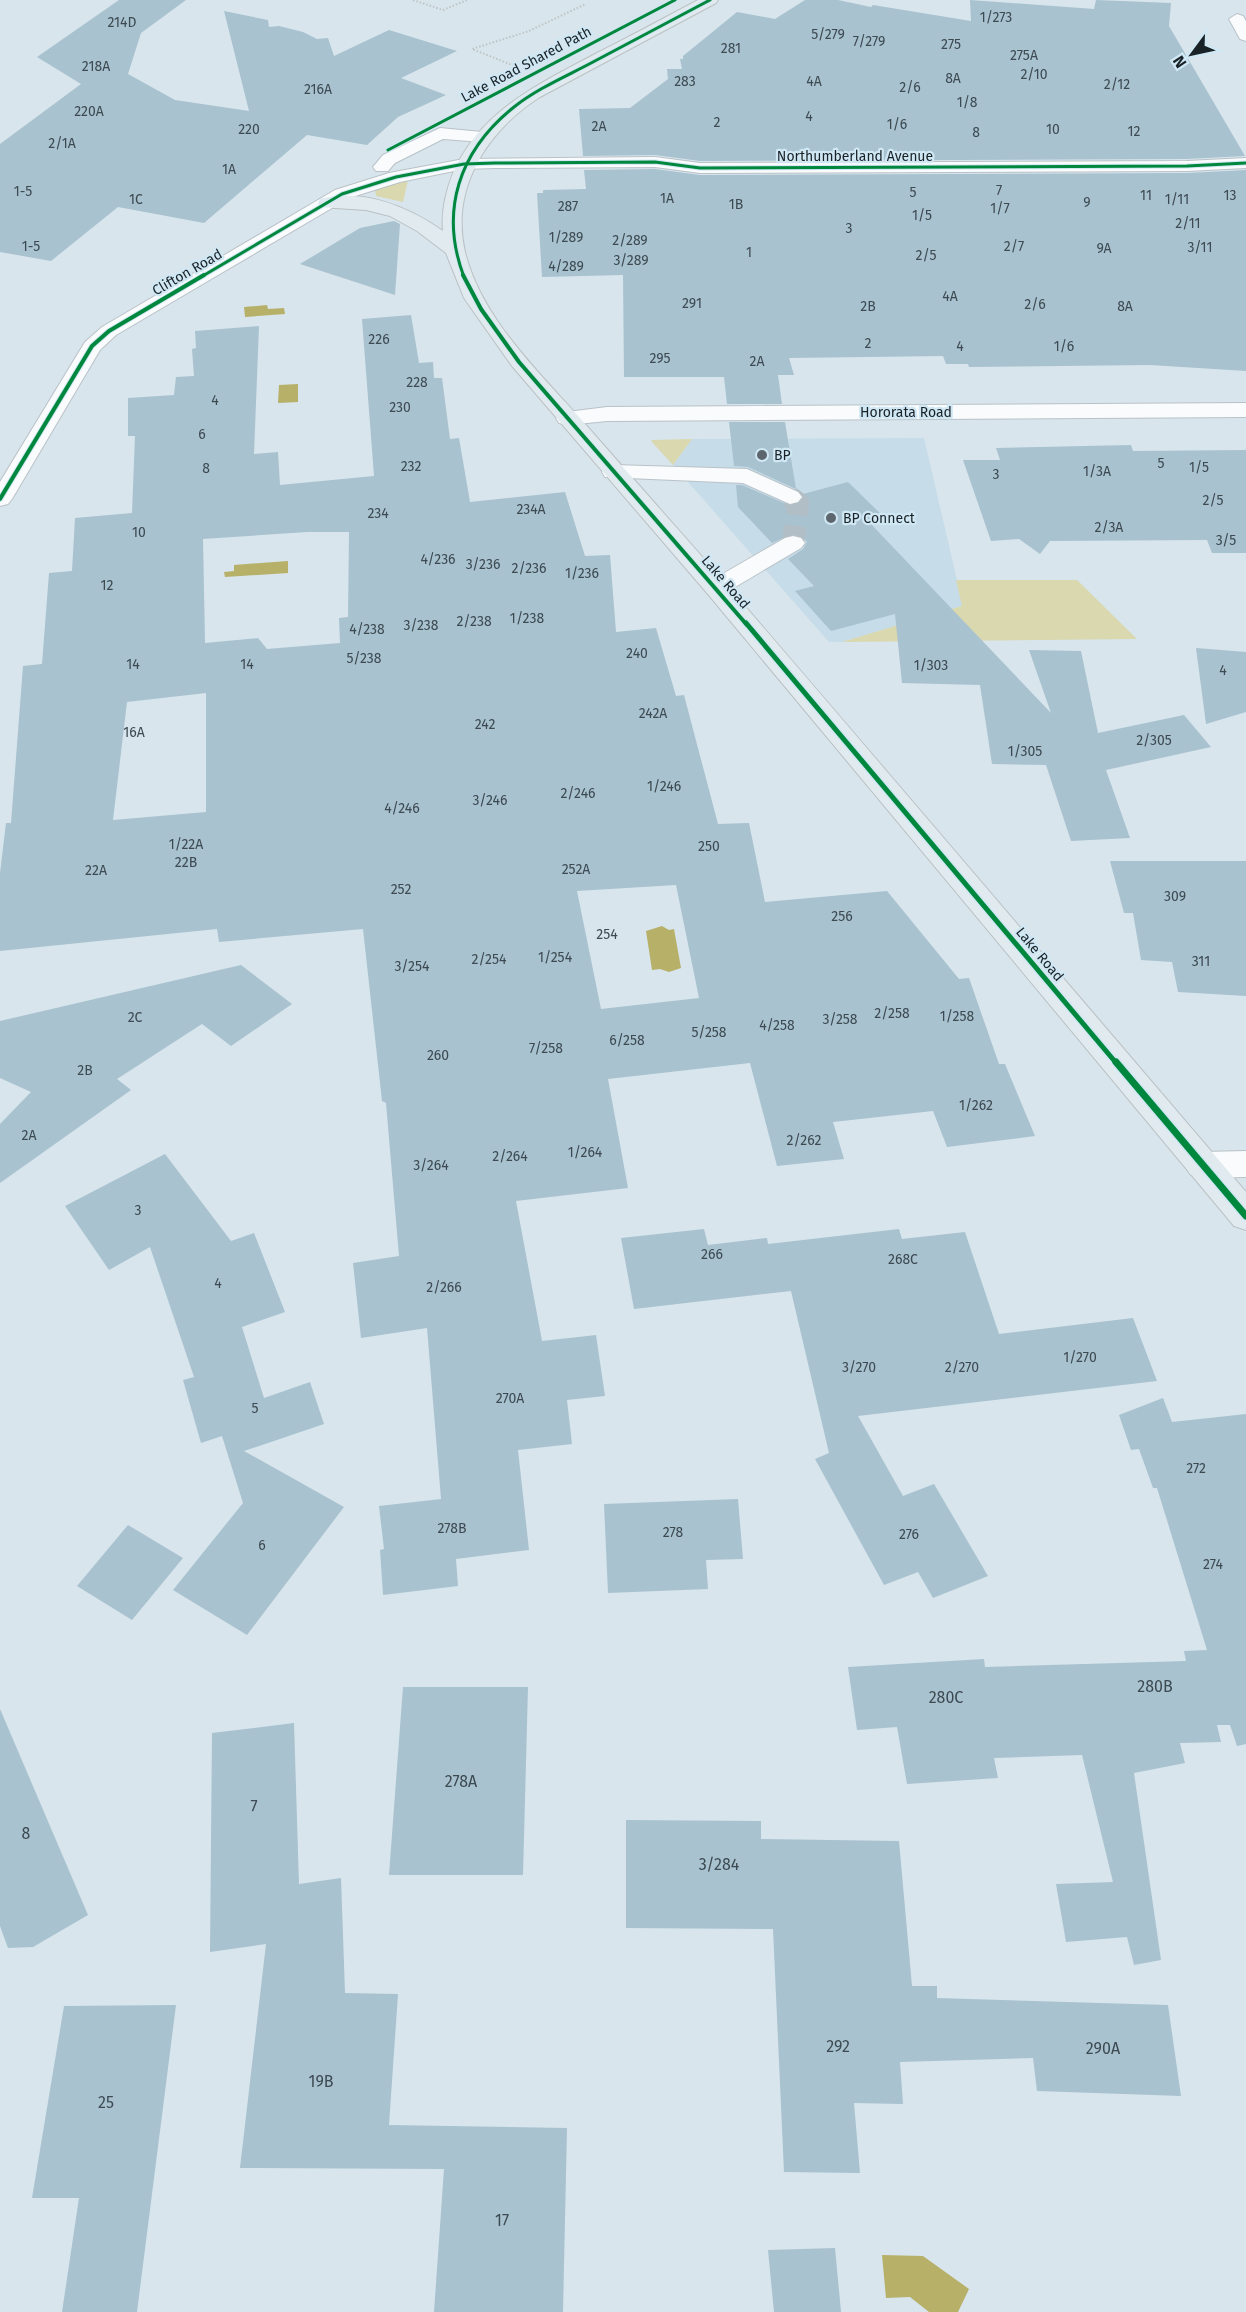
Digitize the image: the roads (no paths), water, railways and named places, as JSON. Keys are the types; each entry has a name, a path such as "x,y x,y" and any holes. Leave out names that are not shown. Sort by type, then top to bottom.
{"main road":[{"name":"Lake Road","path":"710,0 537,92 516,106 482,138 464,165 454,191 451,214 455,250 463,275 496,333 613,472 716,588 1246,1216"},
{"path":"335,198 397,210 416,220 455,250"}],"street":[{"path":"1237,19 1246,36"},
{"path":"382,167 389,159 440,133 482,138"},
{"name":"Northumberland Avenue","path":"464,165 655,162 700,168 766,161 1184,159 1246,155"},
{"name":"Northumberland Avenue","path":"1184,159 1246,163"},
{"name":"Clifton Road","path":"335,198 352,182 382,167 426,160 464,165"},
{"name":"Clifton Road","path":"0,500 92,346 109,332 335,198 396,177 464,165"},
{"name":"Hororata Road","path":"567,418 602,414 1246,410"},
{"path":"613,472 710,473 747,476 790,497"},
{"path":"716,588 793,543"},
{"path":"1202,1164 1246,1164"}],"tunnel":[{"path":"790,497 798,503 793,543"}],"place":[{"name":"BP","path":"762,455"},
{"name":"BP Connect","path":"831,518"}]}
